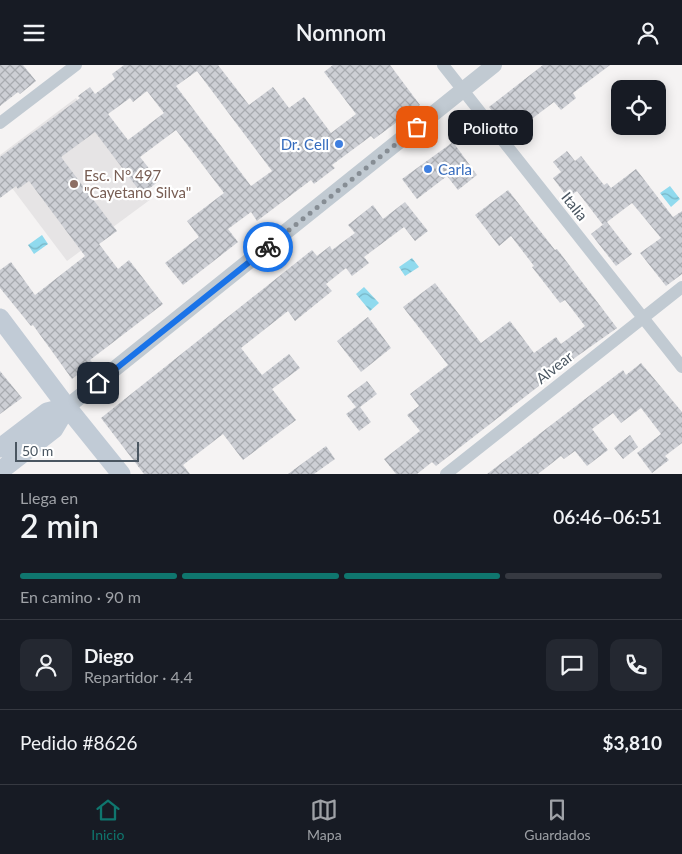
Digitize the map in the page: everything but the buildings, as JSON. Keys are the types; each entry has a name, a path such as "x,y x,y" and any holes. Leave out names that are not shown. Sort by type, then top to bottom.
{"main road":[{"path":"0,318 67,407 121,474"},
{"path":"0,448 47,412 67,407"},
{"path":"0,471 54,429 67,407"}],"street":[{"path":"0,123 76,65"},
{"name":"Italia","path":"443,65 682,367"},
{"path":"67,407 494,65"},
{"name":"Alvear","path":"446,474 682,287"}],"shaded area":[{"name":"Esc. N° 497 \"Cayetano Silva\"","path":"76,98 151,199 67,261 0,172 0,155"}],"water":[{"path":"670,186 680,199 671,207 660,193"},
{"path":"42,235 48,244 34,254 28,245"},
{"path":"412,258 419,267 405,276 399,267"},
{"path":"364,287 379,303 370,311 356,294"}],"way so far":[{"path":"268,247 417,127"}],"place":[{"name":"Poliotto","path":"417,127"},
{"name":"Dr. Cell","path":"339,144"},
{"name":"Carla","path":"428,169"},
{"name":"Esc. N° 497 \"Cayetano Silva\"","path":"74,184"}],"route":[{"path":"98,383 268,247"}]}
